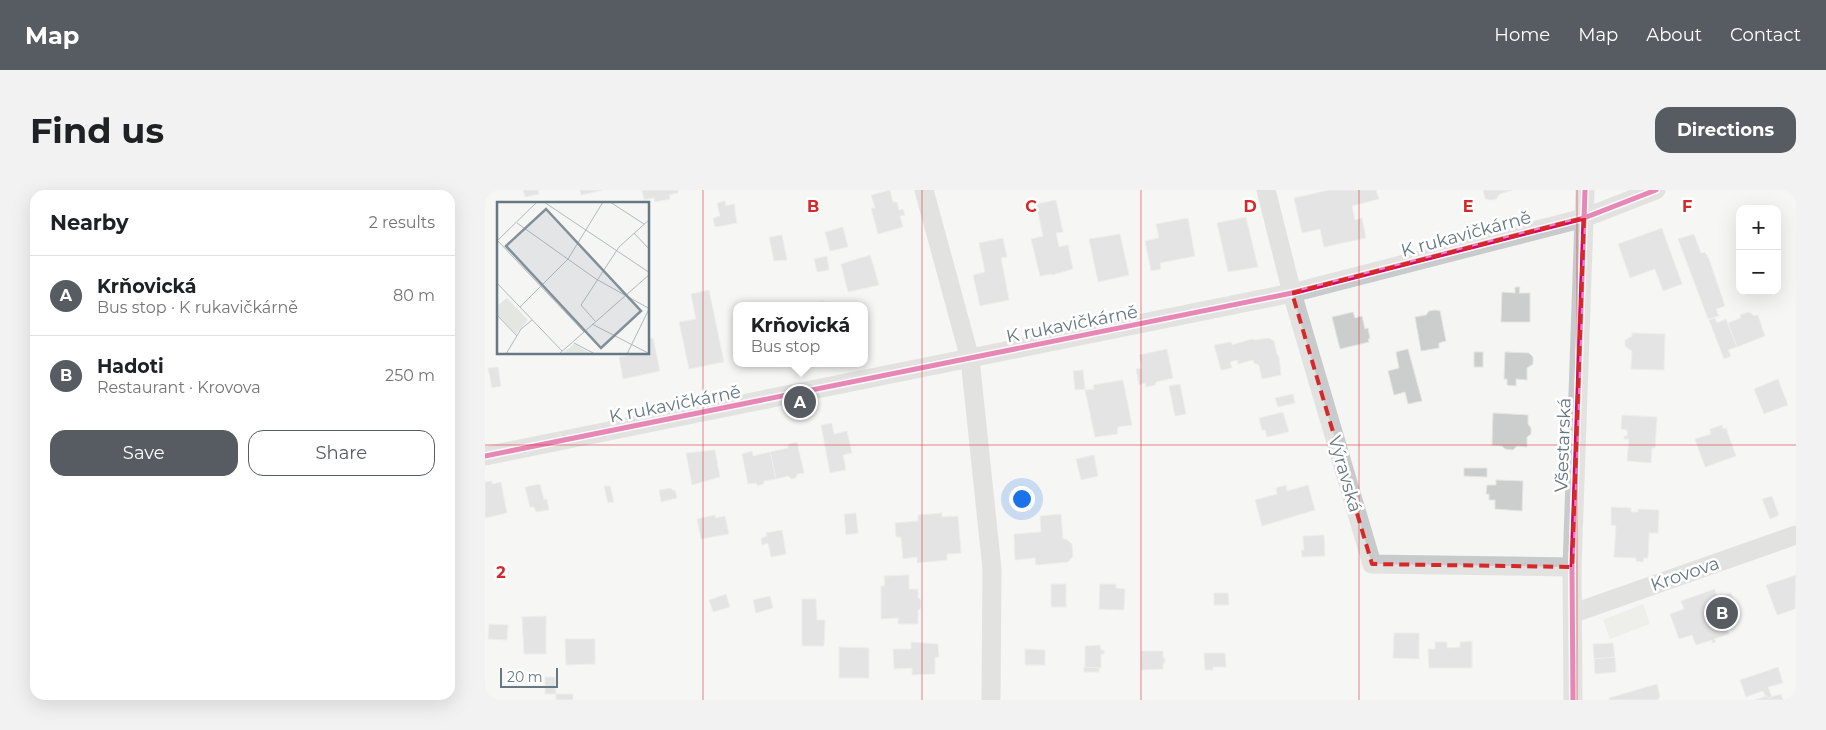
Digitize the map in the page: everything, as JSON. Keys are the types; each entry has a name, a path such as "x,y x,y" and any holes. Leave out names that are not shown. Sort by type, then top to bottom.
{"street":[{"path":"925,190 970,359 992,569 991,700"},
{"name":"Výravská","path":"1267,190 1292,294 1372,564 1572,567"},
{"name":"Všestarská","path":"1573,700 1574,613 1572,567 1585,190"},
{"name":"K rukavičkárně","path":"485,456 1292,294 1584,218 1656,190"},
{"name":"Krovova","path":"1574,613 1796,535"}],"highlighted area":[{"path":"1584,218 1572,567 1372,564 1292,293"}],"shaded area":[{"path":"1643,604 1650,624 1610,639 1603,620"}],"building":[{"path":"523,190 538,190 539,194 525,197"},
{"path":"580,190 603,190 581,195"},
{"path":"642,190 678,190 678,193 669,195 670,199 655,202 654,198 644,200"},
{"path":"890,190 893,202 897,202 899,210 903,209 905,215 900,216 903,227 878,234 871,208 875,208 871,195"},
{"path":"1329,190 1376,190 1379,199 1352,206 1355,220 1362,218 1366,238 1324,247 1320,229 1302,233 1294,198"},
{"path":"1483,190 1513,190 1500,194 1496,199 1491,200 1485,199"},
{"path":"1056,200 1063,232 1056,233 1059,247 1068,245 1073,269 1052,275 1040,276 1031,239 1043,236 1036,204"},
{"path":"725,201 726,206 734,204 737,223 715,227 713,218 720,216 717,203"},
{"path":"1246,217 1258,267 1228,272 1217,223"},
{"path":"1188,218 1195,256 1160,263 1161,269 1151,271 1145,241 1159,238 1156,224"},
{"path":"843,227 848,247 830,251 825,232"},
{"path":"1662,228 1682,284 1663,291 1655,269 1630,278 1618,244"},
{"path":"1120,234 1129,275 1098,282 1089,239"},
{"path":"1694,234 1701,253 1705,252 1709,259 1725,306 1716,309 1719,316 1708,319 1678,239"},
{"path":"782,235 787,260 774,261 769,237"},
{"path":"1003,238 1007,257 1001,258 1009,300 980,306 973,275 985,272 979,243"},
{"path":"870,255 879,285 848,292 841,264"},
{"path":"827,256 829,270 817,272 814,259"},
{"path":"1515,287 1520,287 1519,293 1530,293 1530,322 1501,322 1502,292 1515,293"},
{"path":"709,290 724,362 689,369 679,322 696,319 691,294"},
{"path":"1429,311 1440,311 1446,341 1439,343 1439,348 1421,351 1415,317 1426,315"},
{"path":"1353,312 1355,318 1362,316 1365,329 1368,328 1369,342 1340,349 1332,317"},
{"path":"1749,312 1754,316 1758,315 1765,336 1737,347 1728,323 1741,318 1740,315"},
{"path":"1715,318 1717,323 1726,319 1737,347 1728,350 1731,356 1724,359 1709,320"},
{"path":"1632,333 1665,334 1664,370 1631,369 1632,351 1625,346 1625,340 1632,336"},
{"path":"653,338 660,371 623,379 619,357 650,355 650,339"},
{"path":"1269,338 1274,341 1279,357 1281,375 1262,379 1259,365 1254,363 1253,360 1238,364 1237,360 1230,362 1232,368 1221,370 1214,345 1231,342 1232,345 1252,339"},
{"path":"1167,349 1173,378 1156,382 1155,385 1146,387 1145,383 1139,385 1136,369 1142,368 1139,355"},
{"path":"1408,349 1422,401 1408,404 1405,392 1394,395 1388,371 1399,368 1396,352"},
{"path":"1474,352 1483,352 1483,367 1474,367"},
{"path":"1505,352 1529,353 1533,357 1533,364 1527,368 1527,380 1516,379 1516,386 1507,385 1507,379 1504,379"},
{"path":"498,367 501,386 492,388 488,368"},
{"path":"1083,370 1085,389 1075,390 1073,371"},
{"path":"1778,379 1788,405 1764,414 1754,389"},
{"path":"1123,380 1132,425 1118,427 1117,434 1095,437 1085,390 1094,389 1093,385"},
{"path":"1180,384 1186,414 1175,416 1169,386"},
{"path":"1293,394 1295,403 1278,407 1275,398"},
{"path":"1283,412 1289,432 1267,437 1265,430 1262,430 1259,418"},
{"path":"1493,413 1528,415 1531,434 1527,437 1527,447 1517,446 1513,450 1492,445"},
{"path":"1622,415 1657,417 1655,448 1652,448 1651,463 1627,461 1629,439 1624,439 1624,436 1627,436 1627,430 1621,429"},
{"path":"832,423 834,434 847,431 852,453 843,455 846,470 830,473 821,425"},
{"path":"1722,425 1723,429 1726,428 1736,456 1705,467 1695,439 1711,434 1710,429"},
{"path":"797,442 804,473 797,474 796,478 791,479 788,476 776,479 770,452 788,448 788,444"},
{"path":"715,450 720,477 692,485 686,453"},
{"path":"752,451 753,456 770,452 776,479 764,481 763,484 758,486 756,483 748,484 742,454"},
{"path":"1094,455 1098,476 1081,480 1076,459"},
{"path":"1464,468 1487,468 1487,477 1464,476"},
{"path":"1496,480 1523,481 1522,511 1495,509 1495,500 1489,500 1489,494 1486,494 1487,485 1496,485"},
{"path":"492,481 492,484 501,482 507,513 485,518 485,482"},
{"path":"540,484 544,500 547,499 549,510 536,512 534,507 530,507 525,487"},
{"path":"1286,485 1287,491 1308,485 1315,510 1262,526 1255,500 1277,494 1276,488"},
{"path":"604,486 610,486 614,502 608,503"},
{"path":"671,488 675,490 677,498 661,502 659,490"},
{"path":"1772,496 1779,515 1770,519 1762,499"},
{"path":"1611,507 1631,508 1631,512 1638,512 1638,509 1659,510 1658,533 1649,533 1648,558 1644,558 1643,562 1636,561 1636,558 1614,557 1616,526 1611,525"},
{"path":"856,513 858,533 846,535 844,514"},
{"path":"942,513 942,517 958,516 961,553 947,554 947,560 917,563 917,557 903,559 901,537 896,537 895,523 918,521 918,515"},
{"path":"1061,514 1063,539 1072,544 1073,556 1068,562 1036,565 1035,558 1015,560 1014,534 1041,532 1040,516"},
{"path":"715,515 715,518 725,516 729,534 701,539 697,519"},
{"path":"782,530 786,554 771,557 768,543 762,545 761,538 767,536 766,533"},
{"path":"1324,535 1325,556 1302,557 1301,550 1304,550 1303,536"},
{"path":"909,575 909,589 918,589 918,597 921,600 921,608 918,611 918,624 898,624 898,618 881,619 881,586 885,586 884,576"},
{"path":"1796,575 1795,609 1777,615 1766,585"},
{"path":"1051,584 1066,584 1066,607 1051,607"},
{"path":"1100,584 1116,584 1116,588 1125,589 1124,610 1099,609"},
{"path":"1715,589 1717,597 1731,593 1739,618 1726,623 1729,634 1714,639 1716,642 1712,643 1712,640 1696,645 1692,635 1679,639 1670,614 1684,609 1681,601"},
{"path":"1214,593 1228,593 1229,605 1214,605"},
{"path":"726,594 730,607 713,612 709,600"},
{"path":"770,596 773,608 756,613 753,600"},
{"path":"802,599 816,599 817,620 825,620 824,646 802,646"},
{"path":"546,616 546,654 524,654 522,617"},
{"path":"489,624 508,625 507,640 488,639"},
{"path":"1394,633 1419,633 1419,659 1393,658"},
{"path":"565,639 595,639 595,664 566,665"},
{"path":"1472,641 1472,668 1429,668 1428,649 1435,649 1435,642 1447,642 1447,648 1460,647 1460,642"},
{"path":"911,642 938,644 939,657 935,657 935,674 912,675 912,668 894,669 893,649 911,649"},
{"path":"1613,643 1615,657 1594,659 1593,644"},
{"path":"1100,645 1101,650 1104,650 1104,654 1101,654 1101,668 1085,668 1085,646"},
{"path":"839,647 869,648 869,678 839,678"},
{"path":"1025,649 1045,650 1045,665 1025,665"},
{"path":"1141,651 1163,651 1165,663 1163,663 1163,669 1141,670"},
{"path":"1204,653 1225,653 1226,667 1213,667 1213,670 1205,670"},
{"path":"1615,657 1616,672 1595,674 1594,659"},
{"path":"1084,667 1099,668 1099,672 1084,672"},
{"path":"1778,667 1783,683 1768,687 1772,697 1768,698 1765,696 1763,691 1746,697 1740,680"},
{"path":"545,677 555,677 556,694 545,694"},
{"path":"1657,684 1660,696 1658,700 1609,700 1609,698"},
{"path":"556,694 573,694 573,700 556,700"},
{"path":"1781,694 1783,700 1754,700 1767,696 1768,698"}],"cycle path":[{"path":"1573,700 1572,567 1585,190"},
{"path":"485,456 1292,293 1584,218 1656,190"}],"place":[{"name":"Krňovická","path":"800,402"},
{"name":"Hadoti","path":"1722,613"}]}
